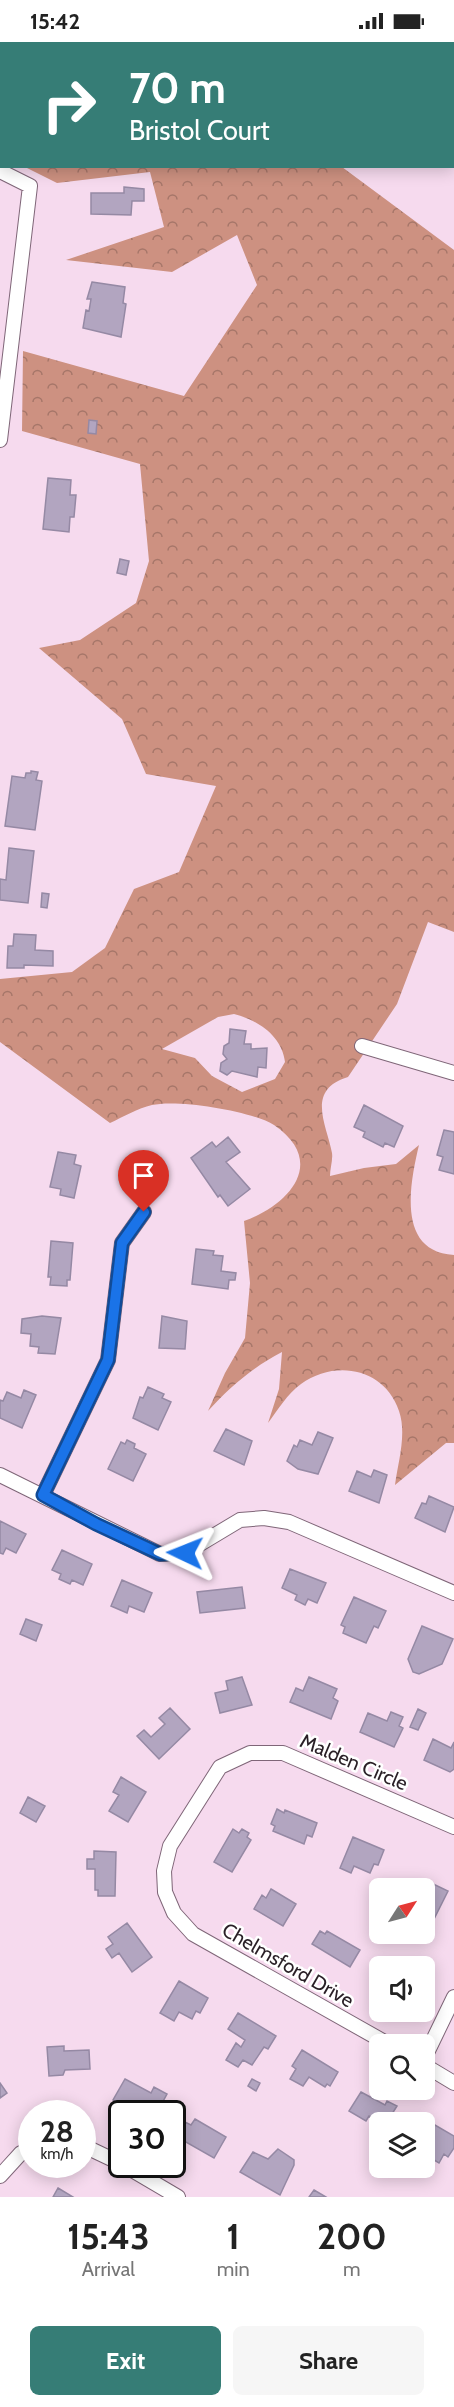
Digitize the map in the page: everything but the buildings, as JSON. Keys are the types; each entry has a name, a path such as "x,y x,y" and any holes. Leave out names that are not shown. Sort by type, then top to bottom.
{"street":[{"path":"0,171 30,186 0,440"},
{"path":"362,1046 454,1073"},
{"path":"43,1495 108,1360 122,1243 144,1212"},
{"path":"0,1475 160,1554 185,1553 240,1520 264,1518 289,1522 454,1593"},
{"name":"Malden Circle","path":"174,1913 165,1892 164,1871 170,1846 220,1767 250,1753 283,1753 454,1827"},
{"name":"Chelmsford Drive","path":"174,1913 193,1934 370,2034"},
{"path":"435,2036 454,1997"},
{"path":"435,2071 454,2082"},
{"path":"0,2176 18,2156"},
{"path":"146,2178 178,2197"}],"green space":[{"path":"27,168 343,168 454,250 454,932 428,922 397,1004 348,1077 327,1090 322,1109 332,1153 330,1176 396,1164 419,1145 411,1196 411,1213 415,1229 423,1242 435,1251 454,1255 454,1443 446,1443 395,1485 402,1438 399,1411 392,1396 383,1385 371,1377 343,1370 314,1376 291,1392 268,1423 279,1389 282,1352 242,1378 208,1411 225,1373 245,1338 250,1283 244,1221 275,1204 288,1193 296,1181 300,1167 298,1153 290,1139 274,1125 264,1120 233,1111 196,1105 152,1105 110,1123 0,1042 0,979 72,972 105,948 134,889 179,872 216,786 146,774 122,719 39,648 80,640 136,603 149,561 140,464 22,431 23,351 184,396 257,285 237,235 172,272 66,260 164,227 150,172 57,183","holes":["234,1014 252,1020 274,1037 285,1062 275,1079 242,1092 212,1076 195,1058 162,1049 218,1017"]}],"route":[{"path":"144,1212 122,1243 108,1360 43,1495 96,1524 160,1554 185,1553"}]}
